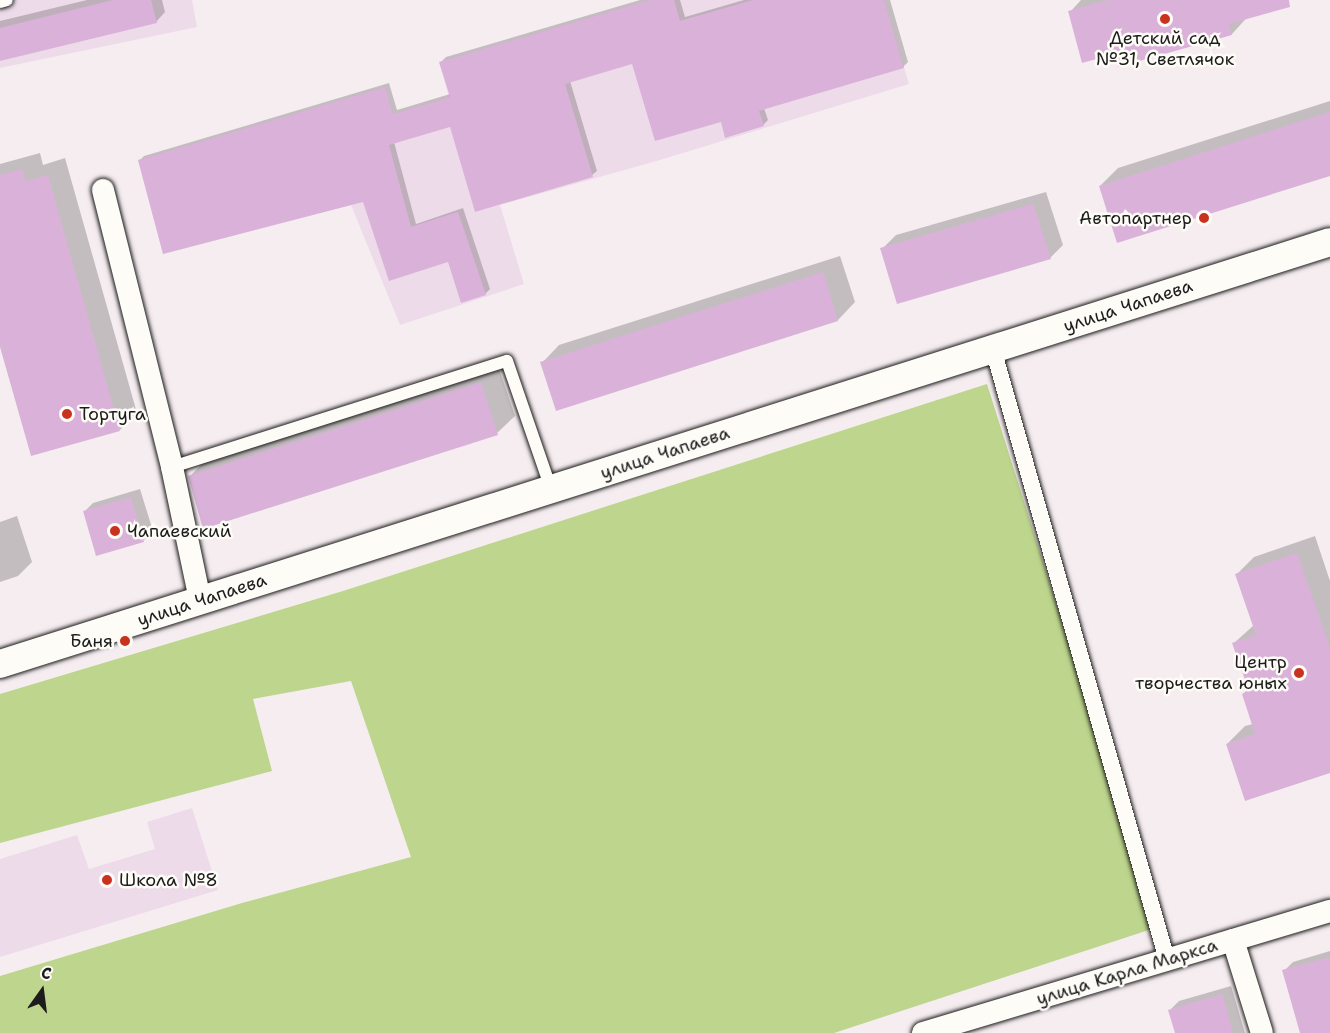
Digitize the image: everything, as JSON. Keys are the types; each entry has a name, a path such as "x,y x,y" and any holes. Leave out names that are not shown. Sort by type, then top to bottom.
{"street":[{"path":"103,190 172,466 200,600"},
{"name":"улица Чапаева","path":"0,664 1330,242"},
{"path":"993,349 1167,960"},
{"name":"улица Карла Маркса","path":"923,1033 1330,911"},
{"path":"1233,940 1262,1033"}],"lane":[{"path":"0,2 8,0"},
{"path":"172,466 507,361 551,489"}],"shaded area":[{"path":"0,0 192,0 197,27 0,68"},
{"path":"649,0 884,0 909,84 660,160 500,205 524,284 400,325 351,205 163,254 138,160 385,87 393,114 449,97 439,62"},
{"name":"Школа №8","path":"192,808 218,890 0,957 0,859 77,835 89,869 155,849 147,822"}],"green space":[{"path":"987,384 1158,927 834,1033 0,1033 0,976 242,903 411,857 351,681 253,699 272,771 0,843 0,694 343,591"}],"building":[{"path":"113,0 151,0 157,23 0,61 0,28"},
{"path":"649,0 674,0 680,21 753,0 884,0 904,68 759,111 764,126 725,138 721,122 655,141 632,64 565,84 593,177 475,212 450,127 389,145 411,227 458,212 486,295 461,303 448,262 389,281 363,202 163,254 138,160 385,87 393,114 450,97 439,62"},
{"path":"1108,0 1289,0 1290,7 1229,24 1232,35 1118,67 1115,54 1082,63 1068,11"},
{"path":"1330,112 1330,176 1117,243 1099,186"},
{"path":"22,169 26,181 48,175 120,431 31,456 0,347 0,175"},
{"path":"1033,204 1051,259 897,304 880,248"},
{"path":"823,272 838,321 556,411 540,362"},
{"path":"481,382 498,435 203,529 188,476"},
{"path":"131,497 144,542 96,556 83,511"},
{"name":"Центр творчества юных","path":"1297,553 1330,648 1330,773 1245,801 1226,744 1255,734 1242,694 1249,691 1232,643 1256,635 1235,574"},
{"path":"1330,957 1330,1033 1300,1033 1282,970"},
{"path":"1222,994 1233,1033 1175,1033 1168,1010"}],"place":[{"name":"Детский сад №31, Светлячок","path":"1165,19"},
{"name":"Автопартнер","path":"1204,218"},
{"name":"Тортуга","path":"67,414"},
{"name":"Чапаевский","path":"115,531"},
{"name":"Баня","path":"125,641"},
{"name":"Центр творчества юных","path":"1299,673"},
{"name":"Школа №8","path":"107,880"}]}
